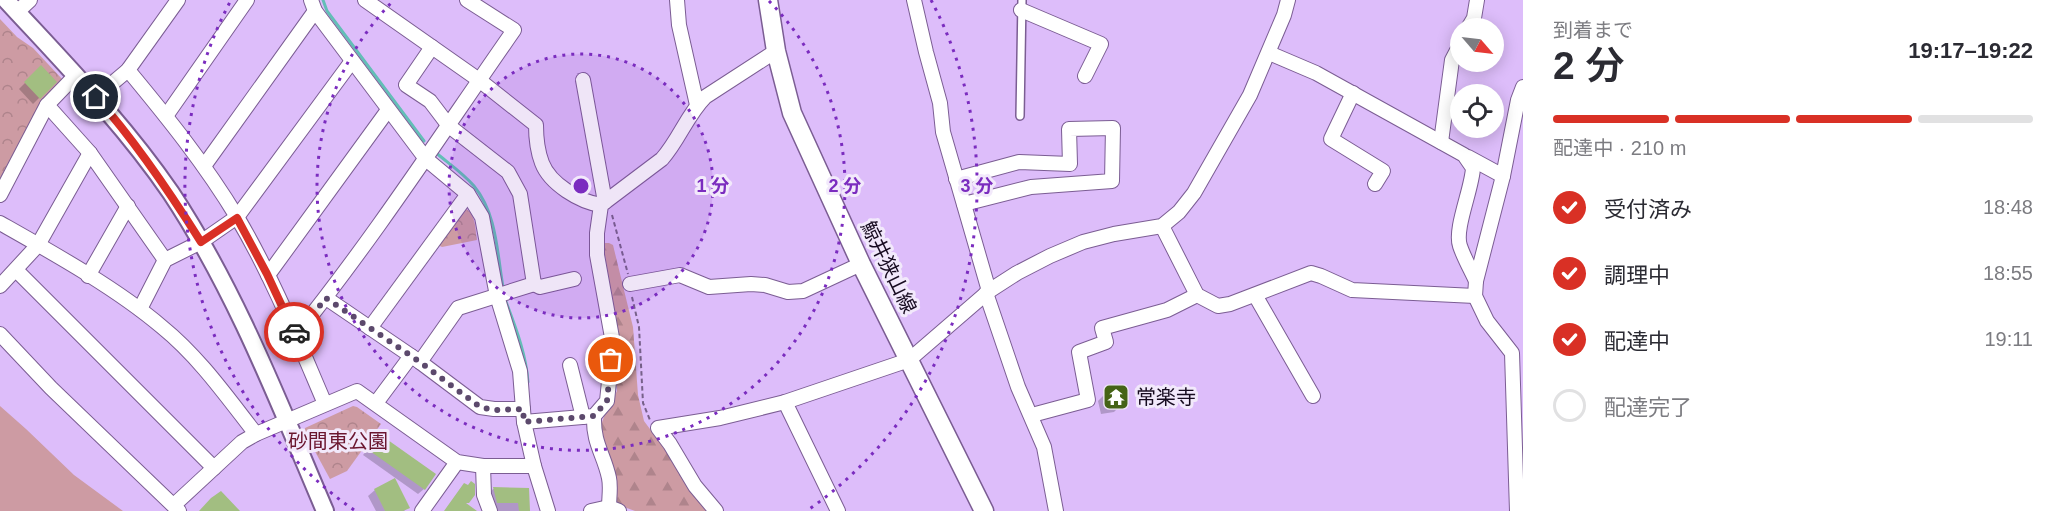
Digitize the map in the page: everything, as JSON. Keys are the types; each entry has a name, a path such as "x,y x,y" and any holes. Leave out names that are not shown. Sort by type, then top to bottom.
{"main road":[{"name":"鯨井狭山線","path":"768,0 776,51 792,113 861,264 984,511"}],"street":[{"path":"30,0 12,6 122,126 157,174 201,242 235,306 325,511"},
{"path":"96,97 128,70 178,0"},
{"path":"166,116 247,0"},
{"path":"365,0 480,80 536,125 536,145 542,165 573,196 589,204 603,204 662,159 670,150 697,105 724,84 776,51"},
{"path":"296,336 426,159 514,30 467,0"},
{"path":"677,0 679,25 697,105"},
{"path":"915,0 940,103 943,132 988,292 1018,387 1044,447 1056,511"},
{"path":"716,511 695,486 658,428 720,418 785,402 909,360 988,292 1017,273 1083,242 1113,234 1162,226 1179,212 1194,193 1250,95 1269,53 1288,0"},
{"path":"1474,18 1477,0"},
{"path":"1022,5 1101,44 1085,76"},
{"path":"204,166 313,6 426,159 468,194 482,218 497,296 520,370 523,416 534,466 548,511"},
{"path":"432,47 406,85 430,101 449,126 508,172 520,194 534,284"},
{"path":"1269,53 1353,93 1503,176"},
{"path":"140,309 165,260 201,242 237,218 352,61"},
{"path":"128,70 204,166 237,218 267,274 325,404"},
{"path":"1441,142 1450,72"},
{"path":"0,195 47,105 76,75"},
{"path":"326,298 416,359 480,407 523,416 589,417 607,401 613,343 597,255 597,233 603,204 583,80"},
{"path":"1517,511 1512,353 1487,321 1475,296 1476,281 1523,87"},
{"path":"1353,93 1332,139 1383,171 1375,184"},
{"path":"47,105 90,153 165,260"},
{"path":"267,274 388,110"},
{"path":"956,179 1018,162 1070,164 1069,129 1113,129 1112,181 1031,187 964,204"},
{"path":"0,286 38,245 90,153"},
{"path":"1464,155 1473,168 1470,193 1459,231 1459,245 1476,281"},
{"path":"370,328 468,194"},
{"path":"88,276 128,206"},
{"path":"0,223 140,309 164,328 207,372 256,434"},
{"path":"1162,226 1197,295 1218,306 1230,304 1311,273 1352,290 1475,296"},
{"path":"630,284 680,275 709,287 751,284 795,292 803,291 861,264"},
{"path":"16,270 214,468"},
{"path":"376,403 458,308 534,284 540,287 574,279"},
{"path":"1032,415 1088,400 1079,352 1106,342 1102,328 1167,310 1197,295"},
{"path":"1255,295 1313,396"},
{"path":"0,334 51,388 176,508 242,442 357,391 457,462 483,466 534,466"},
{"path":"570,365 594,428 598,449 609,478 614,509 590,511"},
{"path":"785,402 838,511"},
{"path":"422,511 457,462"},
{"path":"483,466 484,495 490,511"}],"lane":[{"path":"1020,116 1022,5"}],"path":[{"path":"603,204 612,214 639,327 643,403 648,419 658,428"}],"green space":[{"path":"0,19 17,37 33,48 63,80 0,181"},
{"path":"463,207 473,217 477,240 442,247 436,244"},
{"path":"603,243 613,245 633,327 638,395 644,421 711,511 635,511 616,504 616,475 606,454 601,425 617,391 616,373 620,352"},
{"path":"0,406 74,475 123,511 0,511"},
{"name":"砂間東公園","path":"353,406 381,424 347,471 330,479 305,433 305,428"}],"building":[{"path":"41,65 57,82 40,99 24,82"},
{"name":"常楽寺","path":"1122,388 1125,403 1109,406 1107,391"},
{"path":"378,433 436,474 425,490 367,449"},
{"path":"395,478 410,508 403,511 385,511 374,489"},
{"path":"471,481 475,484 475,495 469,503 466,503 477,511 444,511 464,483 468,485"},
{"path":"493,487 529,488 530,511 519,511 518,503 497,503"},
{"path":"221,491 240,511 199,511 211,498"}],"waterway":[{"path":"323,0 327,11 424,141"},
{"path":"435,152 465,177 482,197 492,221 503,287"},
{"path":"505,299 522,350 528,382"}],"way so far":[{"path":"294,332 296,336 326,298 420,362 480,407 494,410 523,409 524,422 594,416 607,401 611,360"}],"place":[{"name":"常楽寺","path":"1116,397"}],"route":[{"path":"96,97 122,126 171,193 201,242 237,218 294,332"}]}
